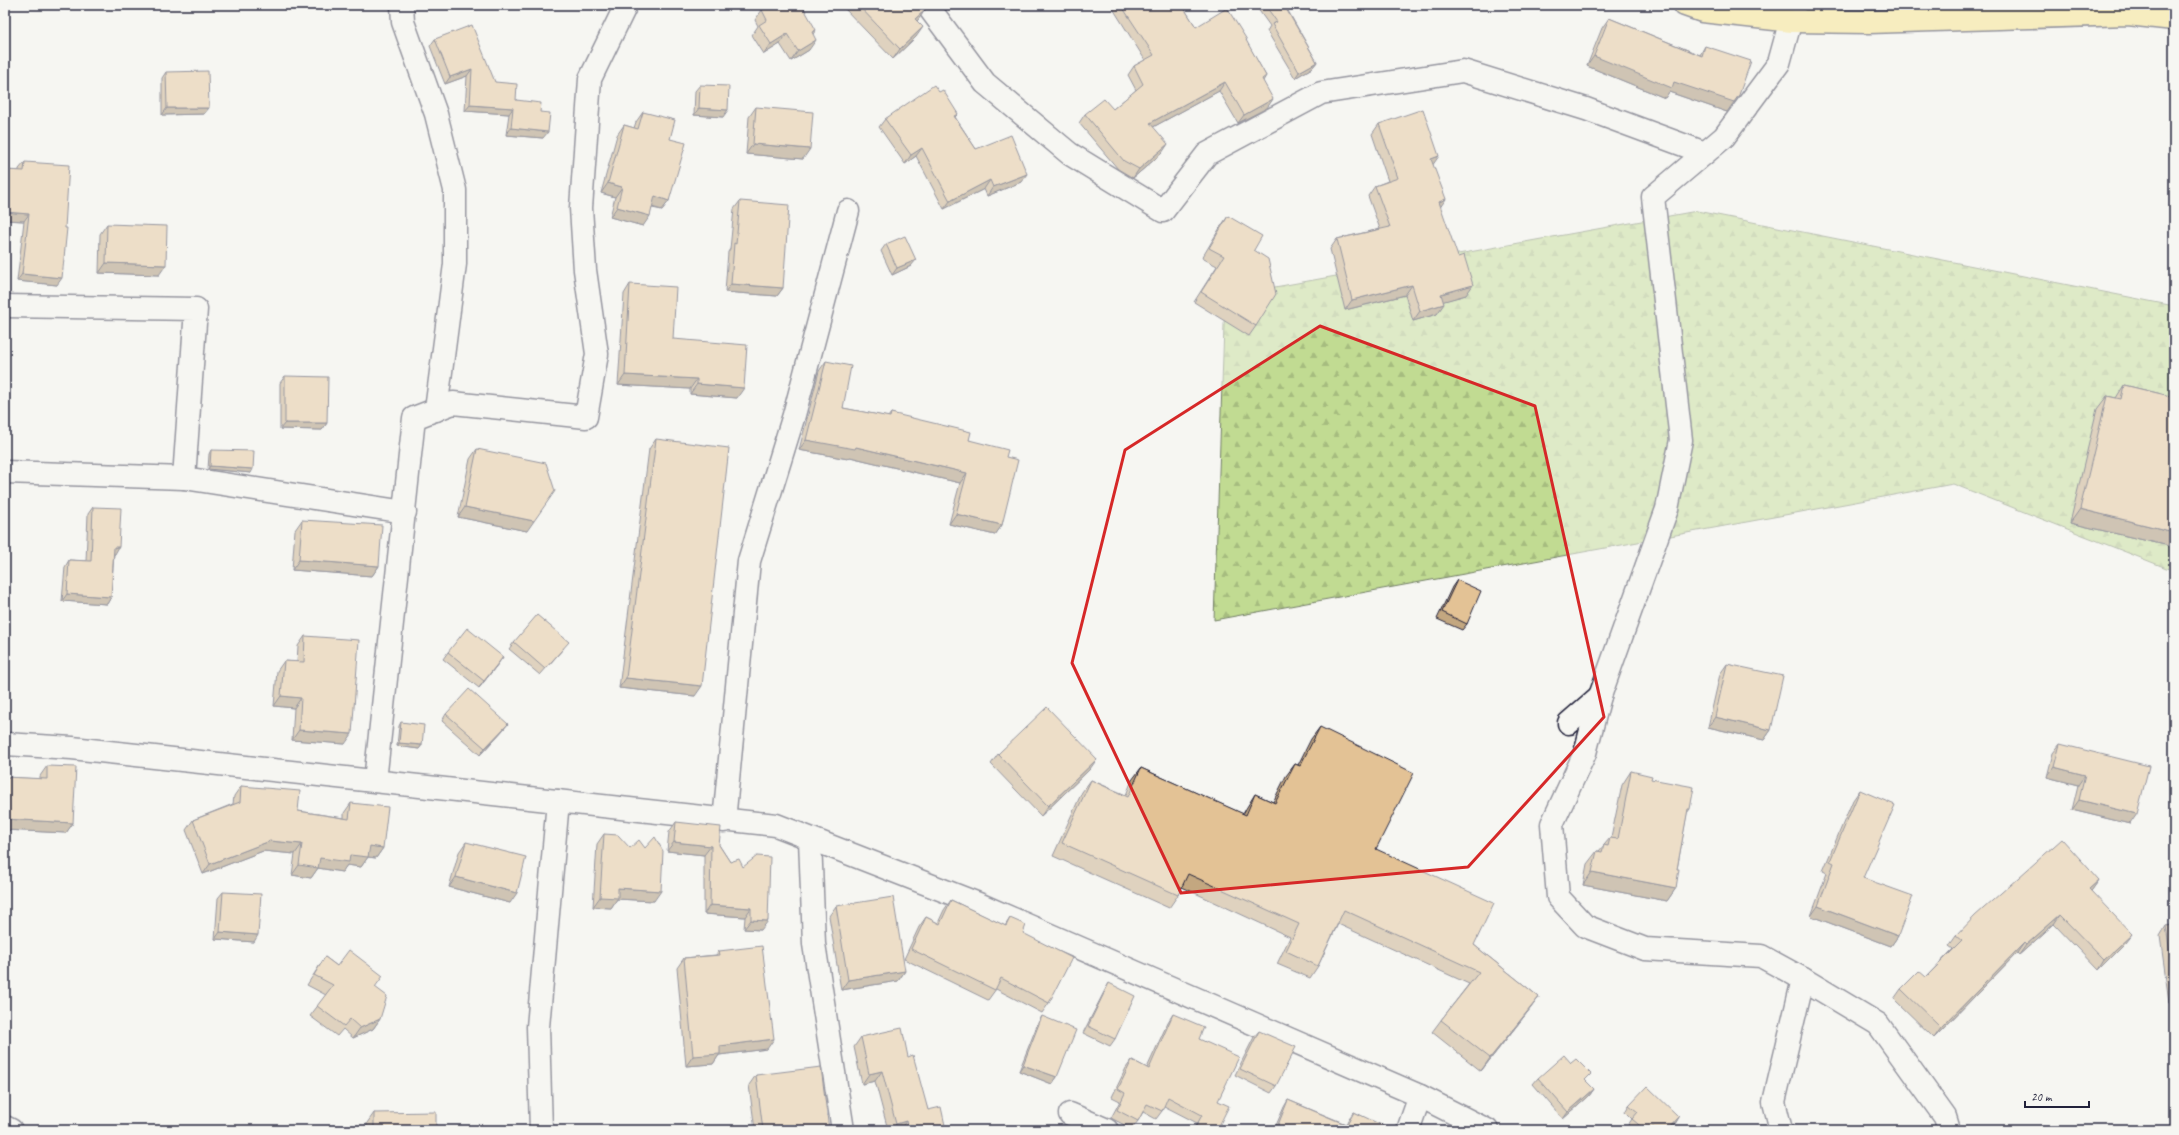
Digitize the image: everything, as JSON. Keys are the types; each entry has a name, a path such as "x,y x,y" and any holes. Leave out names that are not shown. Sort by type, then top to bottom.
{"highway":[{"path":"1685,5 1702,11 1794,13 1869,22 2128,14 2174,20"}],"street":[{"path":"402,5 403,22 436,114 455,190 455,264 436,410"},
{"path":"375,781 414,418 453,403 586,417 597,354 585,270 581,208 590,79 626,5"},
{"path":"927,5 985,84 1070,154 1163,211 1207,154 1321,93 1463,71 1586,109 1706,153"},
{"path":"1794,13 1779,63 1724,137 1653,196 1681,440 1666,510 1600,696 1585,753 1552,824 1558,897 1585,926 1645,949 1761,956 1803,979 1878,1024 1945,1117 1949,1130"},
{"path":"724,821 749,561 794,415 848,211"},
{"path":"5,306 196,309 184,478"},
{"path":"5,472 184,478 405,512"},
{"path":"1569,723 1600,696"},
{"path":"5,744 72,748 558,801 724,821 776,825 981,905 1420,1096 1487,1130"},
{"path":"541,1130 538,1028 558,801"},
{"path":"810,838 814,944 843,1130"},
{"path":"1781,1130 1774,1102 1803,979"},
{"path":"1408,1130 1420,1096"},
{"path":"1070,1114 1107,1130"},
{"path":"5,1127 11,1130"}],"highlighted area":[{"path":"1320,326 1535,406 1604,717 1468,867 1181,893 1072,663 1125,450"}],"green space":[{"path":"1697,211 2174,306 2174,571 1953,484 1214,620 1225,296"}],"building":[{"path":"769,5 802,5 816,30 812,32 816,40 798,51 787,34 771,44 759,25 767,20 762,10"},
{"path":"858,5 920,5 925,10 915,19 923,27 900,49"},
{"path":"1121,5 1182,5 1196,27 1227,8 1247,40 1266,76 1262,79 1273,99 1244,115 1225,82 1150,123 1168,144 1139,169 1124,161 1085,114 1104,99 1113,109 1143,84 1134,66 1154,55"},
{"path":"1265,5 1287,5 1285,7 1317,62 1299,72 1272,24 1277,22"},
{"path":"1609,18 1702,56 1705,46 1751,61 1739,95 1734,102 1674,82 1672,88 1594,56"},
{"path":"472,25 495,82 517,84 516,100 541,103 540,112 550,113 548,132 511,128 513,108 470,105 472,69 450,77 435,39"},
{"path":"208,71 209,108 167,108 166,72"},
{"path":"700,85 729,86 728,110 699,108"},
{"path":"934,85 939,92 943,90 958,114 954,116 976,149 1011,135 1027,174 993,187 990,180 950,201 922,148 911,155 885,119"},
{"path":"756,107 813,112 810,149 753,144"},
{"path":"1423,109 1439,156 1431,159 1446,199 1439,202 1458,257 1464,255 1473,285 1441,294 1444,304 1420,311 1412,285 1352,300 1337,239 1390,227 1375,186 1398,178 1379,124"},
{"path":"643,112 675,120 670,139 686,143 669,201 655,196 650,216 617,207 622,187 608,183 624,125 638,129"},
{"path":"25,162 69,165 65,228 67,228 62,278 22,274 29,214 5,212 5,170 24,171"},
{"path":"740,201 789,205 783,288 731,284 734,243 736,244"},
{"path":"1228,216 1262,236 1254,250 1268,259 1276,294 1256,326 1201,292 1224,256 1209,248"},
{"path":"107,224 167,226 166,265 106,263"},
{"path":"905,236 916,260 897,268 886,244"},
{"path":"630,284 676,287 673,339 747,345 744,388 697,384 697,379 625,375"},
{"path":"826,361 851,366 843,408 890,417 891,413 971,432 969,440 1008,450 1006,457 1018,460 1002,525 956,514 967,473 856,447 855,449 806,440"},
{"path":"285,376 328,377 327,423 285,423"},
{"path":"2124,385 2174,397 2174,532 2080,509 2107,396 2121,399"},
{"path":"656,439 729,448 702,686 626,678"},
{"path":"477,449 546,463 555,491 534,521 465,507"},
{"path":"211,450 254,451 253,469 210,466"},
{"path":"93,507 121,508 119,547 114,547 111,597 67,594 69,560 91,561"},
{"path":"302,520 382,525 379,566 299,560"},
{"path":"1457,580 1481,591 1467,624 1442,612"},
{"path":"537,615 569,642 545,669 514,642"},
{"path":"467,628 503,657 484,681 448,652"},
{"path":"305,636 359,640 352,734 299,730 301,698 281,696 284,661 304,662"},
{"path":"1727,664 1783,676 1771,730 1715,717"},
{"path":"469,689 508,724 485,748 446,714"},
{"path":"1047,707 1097,759 1048,806 998,754"},
{"path":"401,722 424,725 422,745 399,743"},
{"path":"1320,727 1414,773 1376,849 1494,903 1474,945 1539,997 1490,1058 1441,1020 1479,972 1344,910 1318,966 1286,951 1299,924 1188,874 1178,895 1062,843 1091,780 1128,797 1141,768 1246,815 1255,794 1275,803 1295,764 1300,766"},
{"path":"2060,744 2149,766 2137,814 2079,800 2085,775 2054,767"},
{"path":"47,766 76,767 73,823 5,819 5,777 47,779"},
{"path":"1631,771 1652,776 1651,779 1694,787 1690,809 1688,809 1677,869 1679,869 1676,888 1592,872 1597,851 1602,852 1604,845 1608,846 1610,838 1618,839"},
{"path":"241,786 300,791 298,811 349,819 351,803 388,807 383,848 370,846 368,857 350,855 349,862 320,858 318,868 299,865 302,844 270,841 210,864 193,820 240,802"},
{"path":"1860,790 1895,805 1863,878 1913,896 1898,936 1818,906 1834,863 1830,861"},
{"path":"676,822 721,827 719,845 730,862 739,859 743,867 757,856 770,857 768,921 751,920 751,908 710,905 711,846 674,842"},
{"path":"604,834 618,835 630,848 639,840 645,848 655,837 663,851 661,891 618,888 618,898 600,897"},
{"path":"2062,839 2099,880 2089,889 2132,934 2104,960 2060,915 2026,945 2024,943 1941,1028 1901,989 1919,971 1926,977 1962,941 1956,936 1975,916"},
{"path":"466,842 526,857 517,893 456,877"},
{"path":"223,892 261,894 258,935 220,932"},
{"path":"893,897 905,971 848,980 836,906"},
{"path":"951,900 1006,926 1010,918 1026,925 1023,933 1072,958 1049,1003 1001,978 995,990 911,949 926,917 940,924"},
{"path":"2174,925 2174,981 2166,926"},
{"path":"762,946 774,1039 720,1046 720,1054 693,1056 684,958 720,955 719,951"},
{"path":"349,950 383,976 375,987 387,996 380,1019 360,1028 350,1019 344,1026 317,1006 333,985 314,975 325,957 337,966"},
{"path":"1109,983 1135,996 1115,1039 1088,1026"},
{"path":"1173,1014 1204,1027 1199,1039 1239,1057 1218,1101 1229,1106 1217,1130 1194,1130 1202,1115 1168,1097 1162,1111 1147,1104 1138,1121 1117,1110 1125,1093 1118,1089 1132,1060 1149,1069"},
{"path":"1042,1016 1076,1030 1057,1077 1023,1065"},
{"path":"902,1028 908,1057 913,1055 928,1110 941,1107 946,1130 908,1130 906,1121 896,1124 882,1071 869,1074 861,1037"},
{"path":"1259,1031 1296,1047 1276,1086 1240,1069"},
{"path":"1564,1055 1571,1063 1576,1059 1591,1074 1585,1080 1594,1089 1568,1112 1538,1078"},
{"path":"821,1067 829,1130 763,1130 756,1075"},
{"path":"1647,1086 1679,1117 1667,1130 1656,1130 1653,1127 1650,1130 1645,1130 1632,1119 1638,1112 1629,1105"},
{"path":"1288,1100 1347,1125 1354,1112 1390,1129 1276,1130"},
{"path":"436,1112 436,1130 374,1130 374,1113"},
{"path":"1009,1128 1009,1130 972,1130 972,1129"}]}
